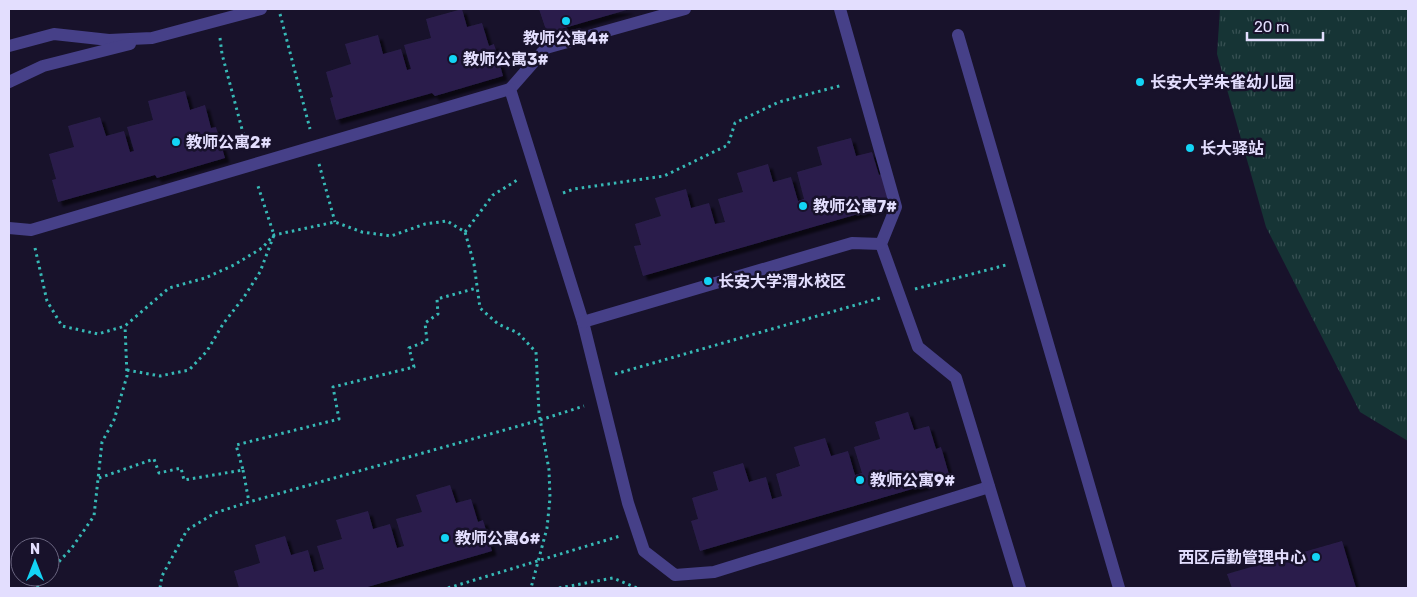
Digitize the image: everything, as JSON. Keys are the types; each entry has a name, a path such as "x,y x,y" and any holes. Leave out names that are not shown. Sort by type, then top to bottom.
{"street":[{"path":"9,82 44,66 152,38 217,14 261,9"},
{"path":"9,228 31,230 510,89 546,48 685,9"},
{"path":"840,9 896,207 881,244 918,347 956,378 1020,588"},
{"path":"9,46 54,34 109,40 152,38"},
{"path":"958,36 1119,588"},
{"path":"510,89 582,322 628,503 644,550 675,574 714,572 989,487"},
{"path":"582,322 852,243 881,244"}],"path":[{"path":"279,9 335,222"},
{"path":"126,370 160,376 189,370 207,351 223,324 260,272 274,235 251,166 222,54 217,14"},
{"path":"544,200 574,189 664,176 728,145 735,123 779,102 860,80"},
{"path":"465,232 492,195 516,179 536,173"},
{"path":"31,230 47,301 62,326 98,334 125,326 169,288 205,278 234,265 262,248 274,235 335,222 362,232 391,236 425,224 447,221 465,232 474,264 480,308 498,324 518,333 536,352 540,420 549,470 550,498 547,528 531,588"},
{"path":"597,379 899,293 1024,261"},
{"path":"249,502 236,445 339,419 333,387 414,367 409,348 427,340 425,323 438,314 437,299 477,288"},
{"path":"60,561 71,549 94,516 102,442 114,420 126,376 125,326"},
{"path":"160,588 162,576 187,530 216,513 540,420 602,400"},
{"path":"99,478 154,459 159,473 181,468 184,480 243,470"},
{"path":"448,588 637,530"},
{"path":"559,588 613,578 637,588"}],"green space":[{"path":"1220,9 1408,9 1408,441 1360,412 1266,227 1217,54"}],"building":[{"name":"教师公寓3#","path":"462,9 467,27 482,23 489,46 494,44 503,76 435,96 432,93 336,120 330,98 333,97 326,72 351,64 345,44 378,35 383,54 401,49 407,70 411,69 404,45 431,38 426,19"},
{"name":"教师公寓4#","path":"539,9 630,9 547,33"},
{"name":"教师公寓2#","path":"185,91 190,110 205,105 211,128 216,127 225,158 157,178 155,175 58,202 52,180 56,179 49,154 74,147 68,126 100,117 106,136 124,131 130,152 134,151 127,127 153,120 148,101"},
{"name":"教师公寓7#","path":"851,138 856,156 872,152 879,175 884,173 893,204 643,276 634,246 641,245 635,224 661,216 655,198 686,189 691,208 709,203 715,224 725,222 718,199 743,192 737,173 768,164 773,182 791,177 798,201 804,199 797,172 822,165 817,147"},
{"name":"教师公寓9#","path":"908,412 914,430 929,426 936,449 941,447 950,478 700,551 691,521 698,519 692,498 718,490 713,472 743,463 749,482 766,477 772,499 782,496 776,474 800,466 794,447 825,438 831,456 848,451 855,475 862,473 854,447 880,439 875,422"},
{"name":"教师公寓6#","path":"450,485 456,503 471,499 478,522 483,520 492,551 364,588 239,588 234,571 260,563 255,545 285,536 291,555 308,550 314,572 324,569 317,546 342,539 336,520 368,511 373,529 390,524 397,548 404,546 396,519 422,512 416,495"},
{"name":"西区后勤管理中心","path":"1342,541 1356,588 1232,588 1227,574"}],"place":[{"name":"教师公寓4#","path":"566,21"},
{"name":"教师公寓3#","path":"453,59"},
{"name":"长安大学朱雀幼儿园","path":"1140,82"},
{"name":"教师公寓2#","path":"176,142"},
{"name":"长大驿站","path":"1190,148"},
{"name":"教师公寓7#","path":"803,206"},
{"name":"长安大学渭水校区","path":"708,281"},
{"name":"教师公寓9#","path":"860,480"},
{"name":"教师公寓6#","path":"445,538"},
{"name":"西区后勤管理中心","path":"1316,557"}]}
